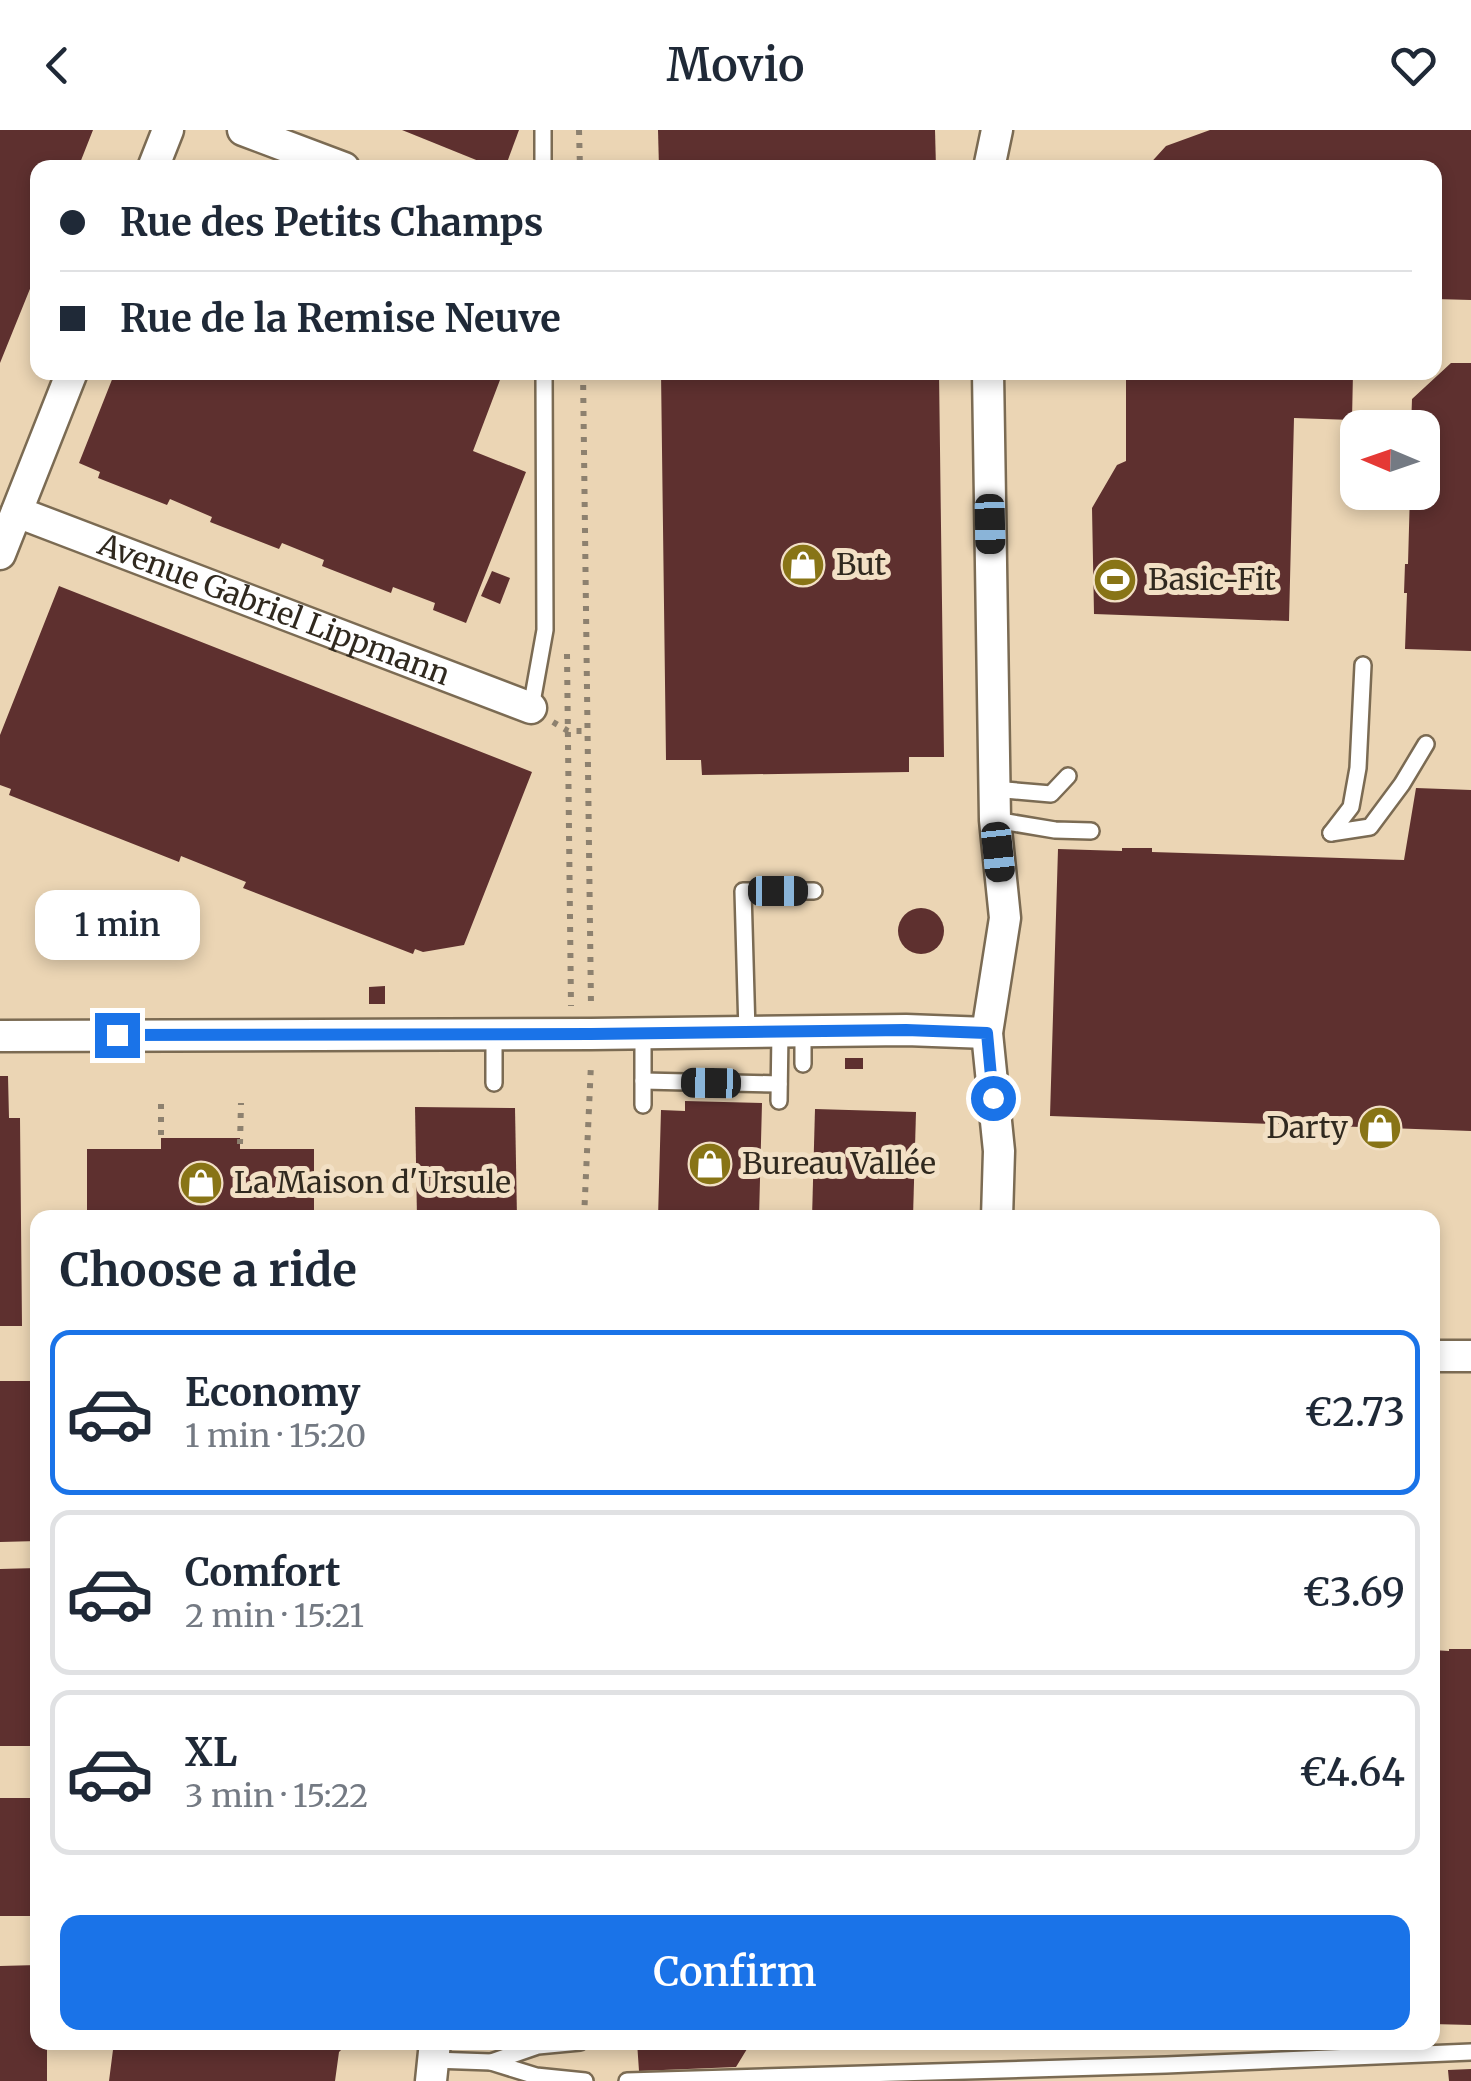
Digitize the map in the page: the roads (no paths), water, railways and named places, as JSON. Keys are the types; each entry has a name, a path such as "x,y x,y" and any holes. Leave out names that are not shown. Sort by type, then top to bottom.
{"street":[{"path":"157,160 168,130"},
{"path":"242,130 323,160"},
{"path":"991,160 997,130"},
{"path":"0,554 69,380"},
{"path":"988,380 995,820 1005,918 987,1033 999,1151 998,1210"},
{"name":"Avenue Gabriel Lippmann","path":"17,512 531,708"},
{"path":"0,1036 906,1030 987,1033"},
{"path":"1440,1356 1471,1356"}],"lane":[{"path":"542,130 543,160"},
{"path":"531,708 545,630 544,380"},
{"path":"1363,665 1358,768 1351,807 1331,833 1370,827 1426,744"},
{"path":"994,788 1051,794 1068,776"},
{"path":"995,820 1055,830 1091,831"},
{"path":"747,1032 742,891 814,891"},
{"path":"791,1031 803,1064"},
{"path":"643,1081 779,1093 791,1031"},
{"path":"494,1034 494,1083"},
{"path":"643,1034 643,1105"},
{"path":"491,2062 526,2050"},
{"path":"627,2081 1166,2066 1471,2052"},
{"path":"433,2061 491,2062 536,2076 584,2081"}],"place":[{"name":"But","path":"803,565"},
{"name":"Basic-Fit","path":"1115,580"},
{"name":"Darty","path":"1380,1128"},
{"name":"Bureau Vallée","path":"710,1164"},
{"name":"La Maison d'Ursule","path":"201,1183"}]}
